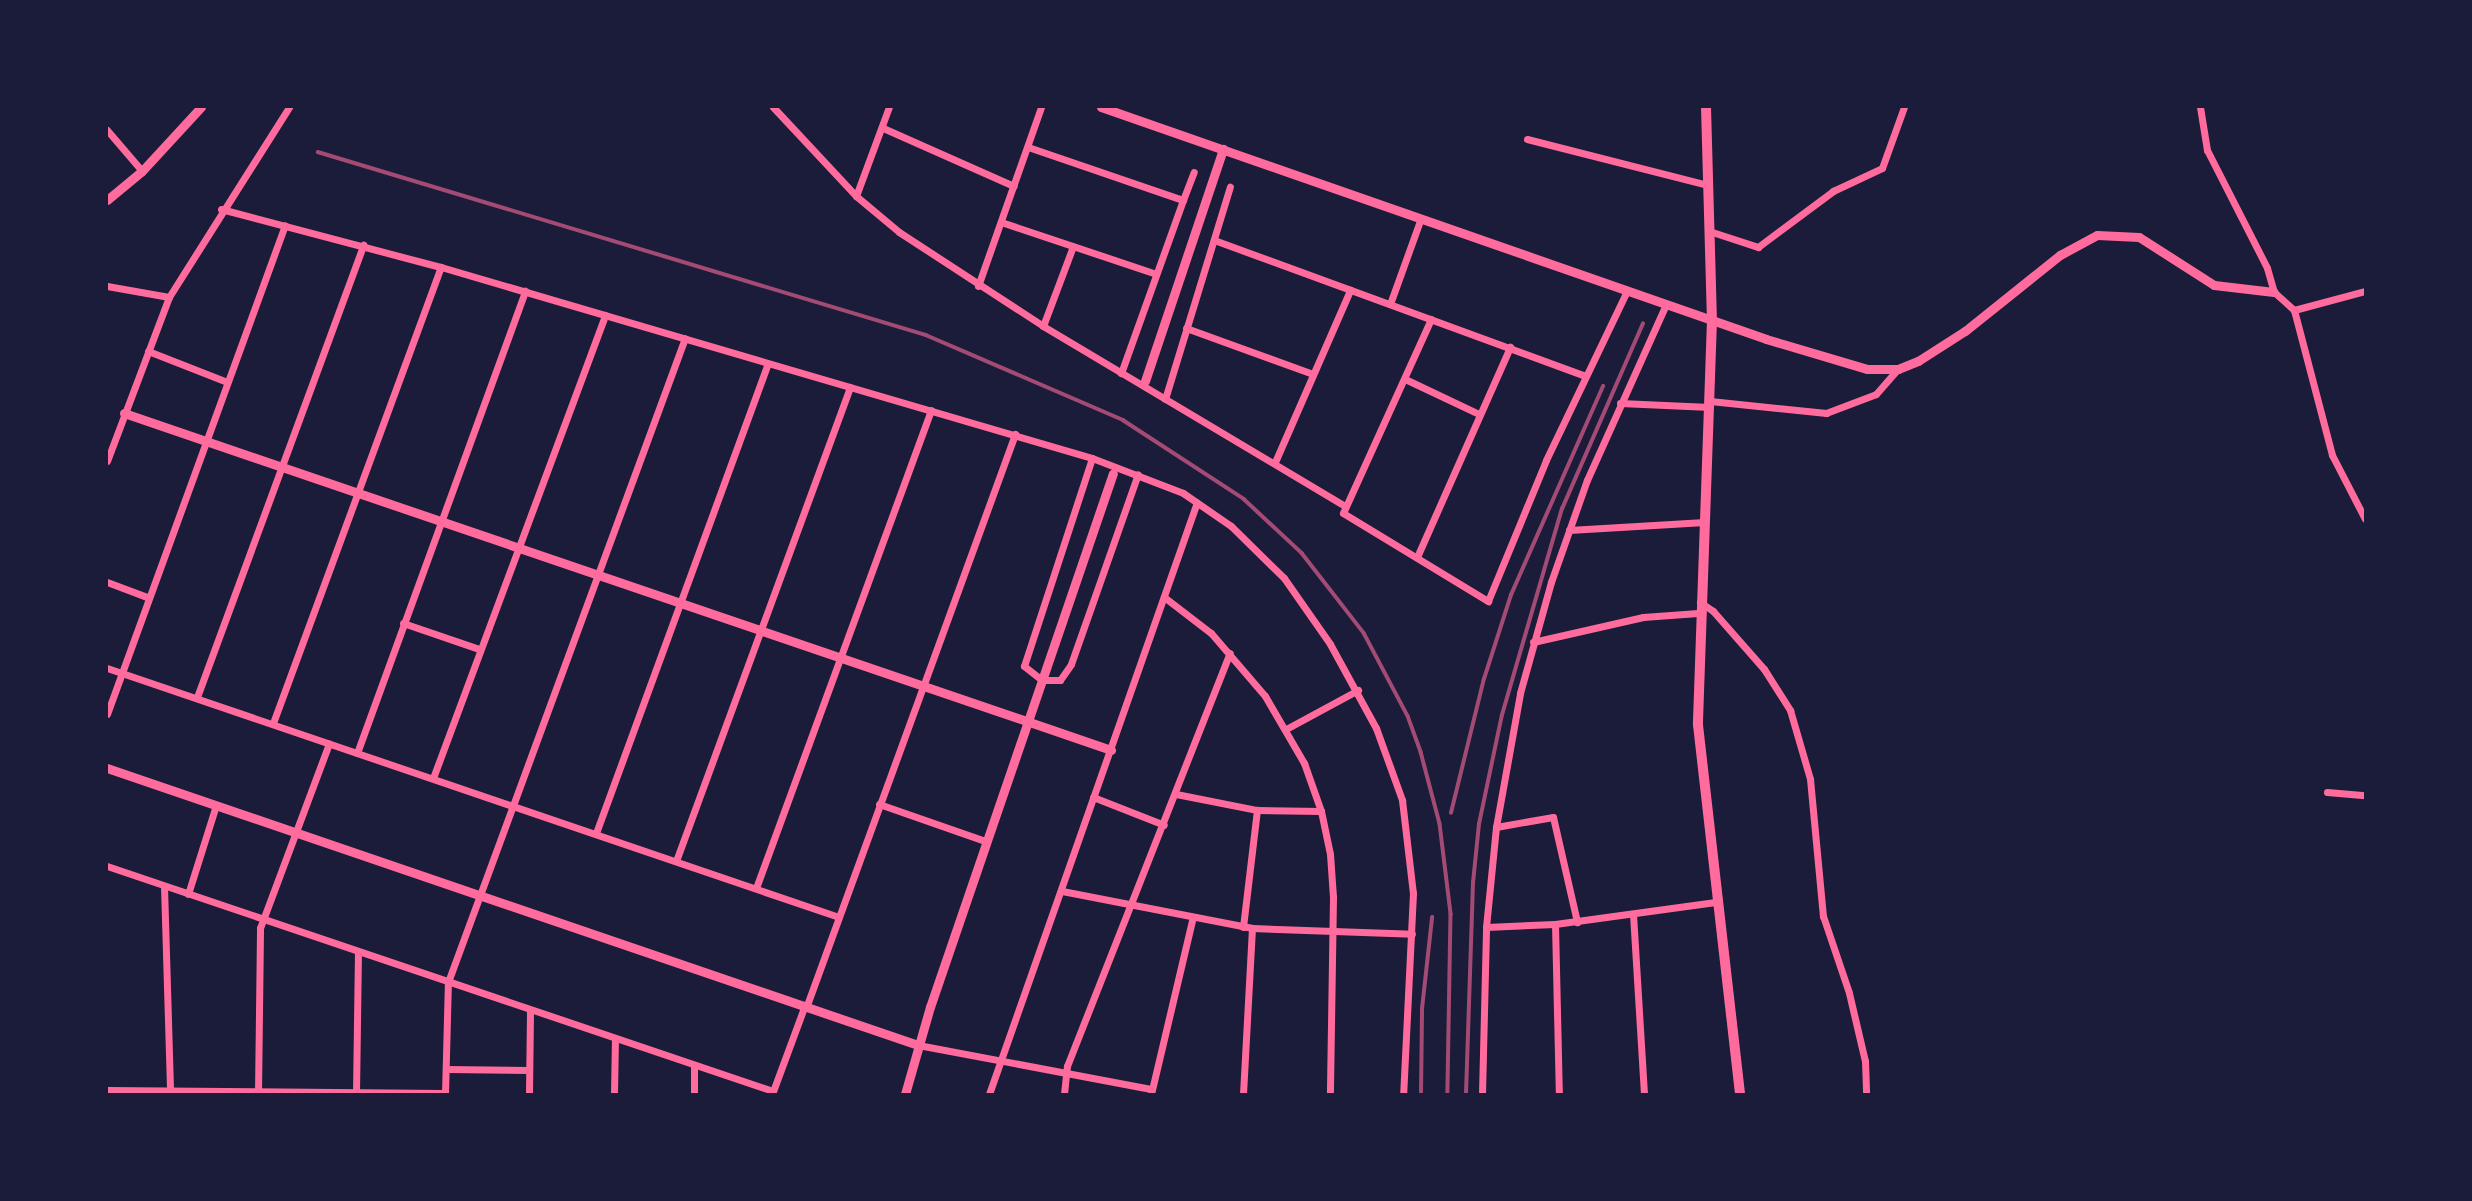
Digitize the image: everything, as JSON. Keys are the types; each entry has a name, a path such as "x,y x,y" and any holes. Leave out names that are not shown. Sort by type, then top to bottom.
{"main road":[{"path":"1706,107 1712,320 1705,522 1699,608 1698,725 1716,902 1740,1094"}],"street":[{"path":"107,200 142,171 201,107"},
{"path":"107,461 169,297 221,209 289,107"},
{"path":"773,107 856,196 899,232 1043,326 1346,506"},
{"path":"856,196 889,107"},
{"path":"978,286 1041,107"},
{"path":"1101,107 1843,364 1898,369"},
{"path":"1709,231 1758,247 1833,191 1881,167 1903,107"},
{"path":"2200,107 2207,150 2267,268 2274,292 2294,310 2332,455 2365,519"},
{"path":"883,128 1014,186"},
{"path":"107,130 142,171"},
{"path":"1527,139 1708,185"},
{"path":"1028,147 1183,200"},
{"path":"1144,381 1223,149"},
{"path":"1121,373 1194,172"},
{"path":"1165,399 1230,187"},
{"path":"221,209 363,244 1092,458 1138,474 1198,502 1241,534 1284,578 1359,690 1402,800 1413,873 1403,1094"},
{"path":"1390,304 1421,218"},
{"path":"1001,222 1156,274"},
{"path":"107,714 147,597 285,225"},
{"path":"1620,403 1710,404 1826,413 1877,394 1898,369 1965,331 2060,255 2097,235 2139,237 2214,285 2274,292"},
{"path":"1214,240 1586,376"},
{"path":"197,697 363,244"},
{"path":"1043,326 1073,246"},
{"path":"273,723 441,267"},
{"path":"107,286 169,297"},
{"path":"1275,462 1350,290"},
{"path":"1431,319 1343,513 1488,601 1586,376 1627,290"},
{"path":"357,753 525,291"},
{"path":"2294,310 2365,291"},
{"path":"1482,1094 1486,927 1496,827 1533,642 1569,530 1620,403 1665,304"},
{"path":"433,778 605,315"},
{"path":"1186,328 1313,374"},
{"path":"107,1090 170,1093 445,1094 448,982 685,338"},
{"path":"1417,558 1510,347"},
{"path":"148,351 227,382"},
{"path":"596,833 768,363"},
{"path":"1405,379 1479,414"},
{"path":"676,861 850,387"},
{"path":"756,888 931,410"},
{"path":"124,413 1111,750"},
{"path":"107,866 772,1093 1015,435"},
{"path":"1092,458 1024,666 1042,680 1060,680 1071,664 1138,474"},
{"path":"905,1094 918,1045 985,841 1113,473"},
{"path":"989,1094 1198,502"},
{"path":"1569,530 1705,522"},
{"path":"107,582 147,597"},
{"path":"1164,597 1230,653 1286,729 1321,811 1331,854 1330,1094"},
{"path":"1533,642 1643,617 1699,608 1713,611 1764,669 1790,710 1810,779 1823,916 1849,993 1865,1061 1866,1094"},
{"path":"403,623 479,649"},
{"path":"1064,1094 1065,1072 1230,653"},
{"path":"107,668 839,917"},
{"path":"1286,729 1359,690"},
{"path":"258,1092 263,919 328,743"},
{"path":"107,768 918,1045 1065,1072 1151,1092 1193,917"},
{"path":"2327,792 2365,795"},
{"path":"1176,794 1257,810 1321,811"},
{"path":"1093,797 1164,825"},
{"path":"879,804 985,841"},
{"path":"188,894 216,805"},
{"path":"1243,927 1257,810"},
{"path":"1496,827 1553,817 1577,922"},
{"path":"164,886 170,1093"},
{"path":"1062,891 1243,927 1412,934"},
{"path":"1486,927 1577,922 1716,902"},
{"path":"1633,914 1644,1094"},
{"path":"1555,924 1559,1094"},
{"path":"1243,1094 1252,928"},
{"path":"356,1093 358,952"},
{"path":"529,1094 530,1011"},
{"path":"614,1094 615,1039"},
{"path":"694,1067 694,1094"},
{"path":"446,1069 529,1070"}],"railway":[{"path":"318,152 926,335 1123,420 1244,499 1302,553 1364,633 1408,716 1421,752 1440,824 1451,914 1448,1094"},
{"path":"1466,1094 1473,883 1479,824 1502,715 1562,509 1643,324"},
{"path":"1451,813 1484,679 1511,595 1603,386"},
{"path":"1421,1094 1422,1009 1432,918"}]}
